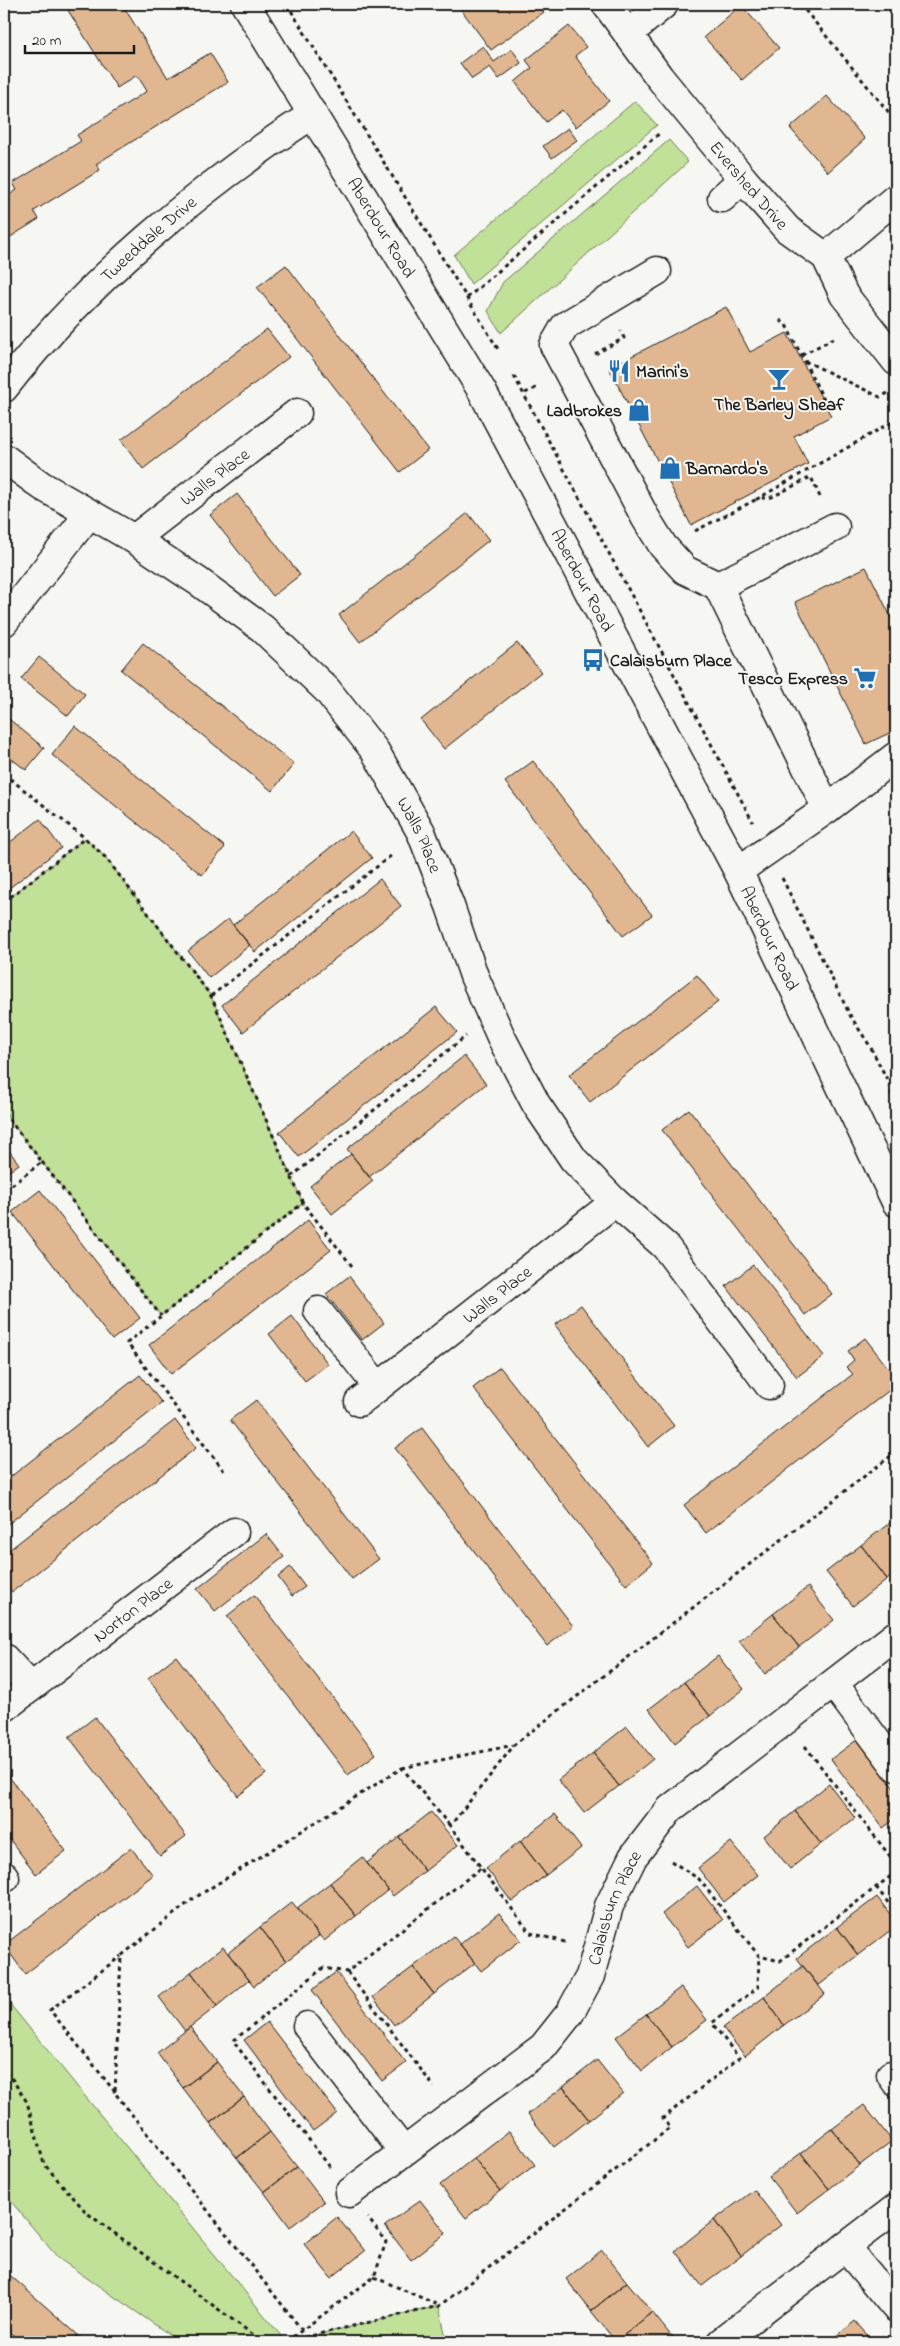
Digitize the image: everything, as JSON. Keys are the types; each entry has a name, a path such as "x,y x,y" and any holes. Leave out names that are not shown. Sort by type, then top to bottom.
{"street":[{"name":"Aberdour Road","path":"245,4 482,392 738,871 896,1202"},
{"name":"Evershed Drive","path":"606,4 686,110 743,179 787,229 826,257 844,295 896,362"},
{"path":"628,34 664,4"},
{"name":"Tweeddale Drive","path":"4,388 28,357 85,297 157,231 220,179 313,114"},
{"path":"722,198 743,179"},
{"path":"826,257 896,198"},
{"path":"657,271 565,326 554,345 645,517 663,546 685,570 718,586 827,809"},
{"name":"Walls Place","path":"134,539 297,413"},
{"name":"Walls Place","path":"4,458 42,486 134,539 199,582 262,628 327,690 375,751 421,832 450,906 474,976 502,1039 536,1104 574,1160 615,1202 665,1246 770,1385"},
{"path":"4,622 89,514"},
{"path":"718,586 835,527"},
{"path":"738,871 827,809 896,756"},
{"name":"Walls Place","path":"318,1311 368,1395 615,1202"},
{"name":"Norton Place","path":"4,1708 234,1532"},
{"name":"Calaisburn Place","path":"349,2193 543,2046 570,2013 590,1976 609,1906 633,1857 670,1809 896,1635"},
{"path":"4,1658 31,1687"},
{"path":"834,1684 896,1767"},
{"path":"307,2026 402,2151"},
{"path":"721,2342 896,2208"},
{"path":"845,2247 896,2308"}],"path":[{"path":"800,4 896,121"},
{"path":"467,298 686,110"},
{"path":"594,355 624,338 604,302"},
{"path":"780,320 786,325 826,404"},
{"path":"802,355 864,322"},
{"path":"802,355 806,367"},
{"path":"805,361 880,396 896,389"},
{"path":"689,534 757,500 896,420"},
{"path":"757,500 772,497 811,477 835,527"},
{"path":"4,774 85,838 106,858 211,996 303,1203 352,1266"},
{"path":"4,902 85,838"},
{"path":"768,849 851,1017 870,1046 889,1083 896,1110"},
{"path":"211,996 392,854"},
{"path":"291,1177 469,1033"},
{"path":"4,1113 161,1316"},
{"path":"4,1191 42,1162"},
{"path":"224,1471 127,1343 303,1203"},
{"path":"450,1826 515,1744 896,1452"},
{"path":"786,1721 896,1864"},
{"path":"302,2330 50,2010 193,1899 402,1768 515,1744"},
{"path":"402,1768 450,1826 530,1933 597,1950"},
{"path":"286,2342 439,2306 670,2128 663,2118 739,2058 712,2022 758,1987 758,1956 699,1880 644,1842"},
{"path":"758,1956 780,1961 896,1872"},
{"path":"876,1887 896,1914"},
{"path":"116,2093 121,1956"},
{"path":"347,1972 454,2113"},
{"path":"4,2074 12,2079 27,2102 44,2164 87,2213 263,2342"},
{"path":"286,2342 374,2277 386,2242 349,2193"},
{"path":"374,2277 439,2306"}],"green space":[{"path":"635,101 657,125 471,284 454,255"},
{"path":"669,140 688,162 501,333 488,311 503,282"},
{"path":"85,838 106,858 211,996 303,1203 161,1316 4,1113 4,902"},
{"path":"4,1997 286,2342 180,2342 58,2258 4,2193"},
{"path":"439,2306 447,2342 286,2342"}],"building":[{"path":"64,4 122,4 168,78 210,53 228,82 96,164 100,170 34,211 39,219 4,241 4,198 17,190 13,183 81,141 77,135 147,91 137,75 117,88"},
{"path":"457,4 538,4 544,12 491,50"},
{"path":"741,5 779,48 742,80 704,37"},
{"path":"569,26 586,47 575,56 609,101 576,127 562,110 546,122 515,82 532,68 526,60"},
{"path":"483,46 494,62 512,49 521,63 499,79 490,67 472,79 460,63"},
{"path":"827,96 865,139 828,172 790,128"},
{"path":"568,128 577,140 552,158 543,146"},
{"path":"286,265 428,450 400,472 257,287"},
{"path":"726,307 750,352 787,333 831,416 794,436 808,464 691,525 609,368"},
{"path":"267,329 289,357 143,469 121,440"},
{"path":"237,494 300,575 273,596 210,515"},
{"path":"468,513 489,540 360,642 339,615"},
{"name":"Tesco Express","path":"866,567 896,627 896,730 866,744 795,602"},
{"path":"143,643 294,764 272,791 121,670"},
{"path":"517,643 541,672 444,749 421,720"},
{"path":"39,657 85,694 68,716 21,679"},
{"path":"4,715 44,748 26,770 4,753"},
{"path":"75,726 225,847 202,875 52,755"},
{"path":"533,761 652,915 623,936 505,782"},
{"path":"40,819 61,848 4,892 4,847"},
{"path":"351,831 372,858 255,952 233,925"},
{"path":"380,879 401,906 243,1032 222,1005"},
{"path":"228,919 250,945 209,978 188,951"},
{"path":"697,975 718,1002 590,1102 569,1075"},
{"path":"436,1007 457,1032 299,1157 279,1132"},
{"path":"464,1056 486,1084 369,1177 347,1149"},
{"path":"689,1109 832,1294 805,1315 662,1130"},
{"path":"4,1144 19,1164 4,1175"},
{"path":"351,1154 373,1181 332,1214 310,1186"},
{"path":"40,1190 140,1318 112,1340 12,1212"},
{"path":"308,1220 331,1250 171,1374 149,1345"},
{"path":"753,1265 824,1356 797,1377 726,1286"},
{"path":"349,1276 384,1323 362,1340 326,1294"},
{"path":"581,1305 674,1426 648,1447 555,1325"},
{"path":"292,1316 328,1364 305,1381 269,1334"},
{"path":"865,1338 896,1378 896,1385 706,1533 684,1505 853,1374 846,1367 854,1360 848,1351"},
{"path":"500,1367 653,1563 626,1585 473,1388"},
{"path":"140,1375 162,1403 4,1527 4,1482"},
{"path":"256,1400 379,1559 352,1579 230,1420"},
{"path":"175,1420 196,1448 12,1592 4,1582 4,1554"},
{"path":"422,1428 573,1626 547,1646 395,1448"},
{"path":"896,1518 896,1571 887,1579 861,1545"},
{"path":"266,1534 284,1557 215,1611 197,1589"},
{"path":"861,1545 887,1579 853,1606 826,1572"},
{"path":"290,1567 305,1587 292,1596 278,1577"},
{"path":"808,1587 834,1620 799,1647 773,1614"},
{"path":"254,1595 376,1754 348,1775 227,1616"},
{"path":"773,1614 799,1647 765,1674 739,1641"},
{"path":"176,1656 266,1774 238,1796 148,1678"},
{"path":"718,1656 744,1689 710,1716 684,1682"},
{"path":"684,1682 710,1716 675,1743 649,1709"},
{"path":"95,1717 186,1836 160,1856 69,1737"},
{"path":"627,1726 653,1759 619,1786 593,1753"},
{"path":"858,1739 896,1791 896,1818 883,1828 831,1759"},
{"path":"593,1753 619,1786 584,1813 558,1780"},
{"path":"7,1774 66,1851 36,1874 4,1832 4,1776"},
{"path":"829,1784 855,1818 821,1844 795,1811"},
{"path":"795,1811 821,1844 790,1869 764,1836"},
{"path":"431,1812 458,1845 425,1871 399,1837"},
{"path":"555,1814 581,1848 546,1875 520,1841"},
{"path":"399,1837 425,1871 393,1896 367,1863"},
{"path":"520,1841 546,1875 512,1902 486,1868"},
{"path":"731,1842 758,1875 724,1902 698,1868"},
{"path":"131,1848 153,1875 25,1974 4,1945"},
{"path":"362,1857 388,1890 356,1916 330,1883"},
{"path":"330,1883 356,1916 324,1941 297,1908"},
{"path":"697,1886 723,1920 688,1947 662,1914"},
{"path":"877,1897 896,1922 896,1926 858,1955 837,1927"},
{"path":"292,1902 319,1936 286,1961 260,1927"},
{"path":"499,1913 521,1940 481,1971 460,1944"},
{"path":"260,1927 286,1961 254,1986 228,1953"},
{"path":"837,1927 858,1955 818,1986 797,1958"},
{"path":"453,1936 475,1963 434,1994 413,1967"},
{"path":"223,1947 249,1980 217,2006 191,1972"},
{"path":"803,1966 825,1994 784,2025 764,1997"},
{"path":"413,1967 434,1994 394,2025 373,1997"},
{"path":"191,1972 217,2006 185,2031 159,1997"},
{"path":"336,1972 406,2063 382,2081 312,1990"},
{"path":"681,1987 707,2020 672,2047 646,2014"},
{"path":"764,1997 784,2025 745,2056 723,2028"},
{"path":"646,2014 672,2047 642,2071 616,2037"},
{"path":"267,2022 337,2113 313,2131 244,2040"},
{"path":"190,2027 217,2062 183,2088 157,2053"},
{"path":"597,2060 623,2093 589,2120 563,2087"},
{"path":"217,2062 244,2097 210,2123 183,2088"},
{"path":"563,2087 589,2120 554,2147 528,2114"},
{"path":"244,2097 270,2132 237,2158 210,2123"},
{"path":"864,2105 892,2141 860,2165 832,2129"},
{"path":"832,2129 860,2165 829,2189 801,2153"},
{"path":"509,2131 535,2165 500,2191 474,2158"},
{"path":"270,2132 297,2167 264,2192 237,2158"},
{"path":"801,2153 829,2189 797,2213 769,2177"},
{"path":"474,2158 500,2191 466,2218 440,2185"},
{"path":"297,2167 324,2202 290,2227 264,2192"},
{"path":"754,2190 781,2225 741,2256 714,2220"},
{"path":"420,2200 446,2233 411,2260 385,2226"},
{"path":"337,2217 365,2251 331,2278 304,2244"},
{"path":"714,2220 741,2256 702,2286 675,2251"},
{"path":"602,2250 627,2282 591,2311 566,2279"},
{"path":"4,2270 78,2335 72,2342 21,2342 4,2327"},
{"path":"627,2282 652,2312 616,2342 591,2311"},
{"path":"652,2312 676,2342 616,2342"},
{"path":"855,2321 873,2342 830,2342"},
{"path":"78,2335 86,2342 72,2342"}],"place":[{"name":"Marini's","path":"619,371"},
{"name":"The Barley Sheaf","path":"779,379"},
{"name":"Ladbrokes","path":"639,410"},
{"name":"Barnardo's","path":"670,468"},
{"name":"Calaisburn Place","path":"593,660"},
{"name":"Tesco Express","path":"865,678"}]}
